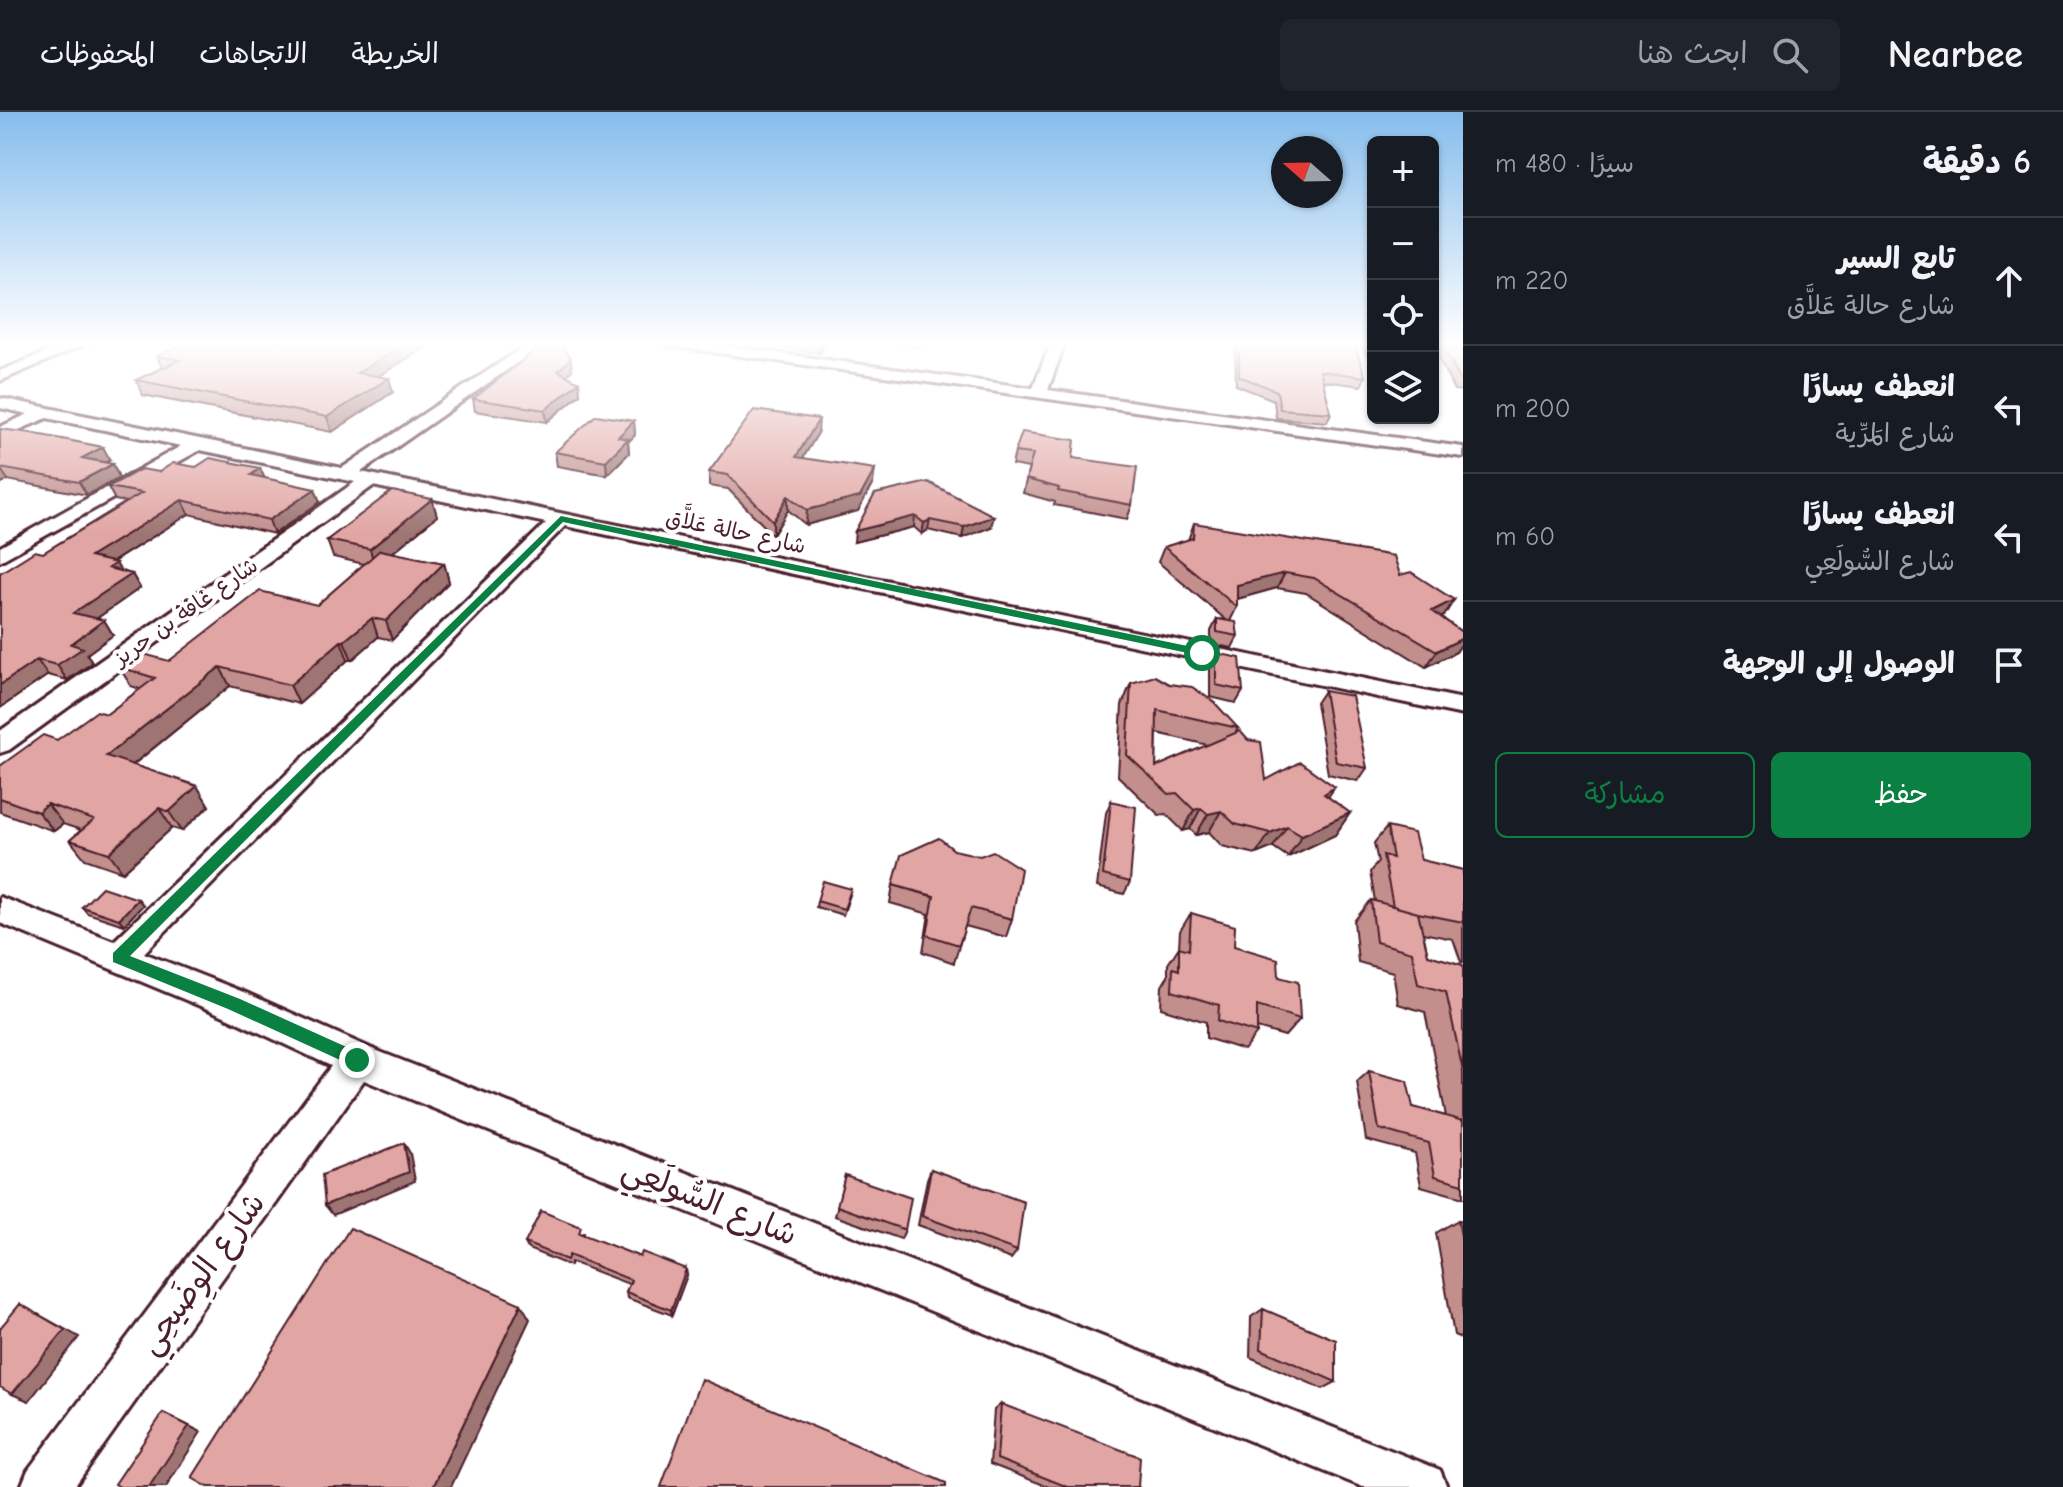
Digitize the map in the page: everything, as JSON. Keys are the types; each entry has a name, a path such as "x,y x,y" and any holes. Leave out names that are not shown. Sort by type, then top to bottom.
{"street":[{"name":"شارع حالة عَلاَّق","path":"16,406 1463,707"},
{"path":"346,474 446,406"},
{"path":"1146,406 1398,437 1463,452"},
{"path":"0,433 46,412"},
{"path":"0,555 197,444"},
{"name":"شارع غافة بن حريز","path":"0,744 370,480"},
{"path":"118,958 561,519"},
{"name":"شارع السُّولَعِي","path":"0,910 234,1004 357,1060 1423,1487"},
{"name":"شارع الوِضَيحِي","path":"45,1487 357,1060"}],"building":[{"path":"271,406 344,406 327,417"},
{"path":"520,406 550,406 545,410"},
{"path":"1280,406 1329,406 1331,413 1280,409"},
{"path":"754,410 819,419 796,457 875,469 860,497 807,510 788,496 773,521 728,475 709,472"},
{"path":"596,415 634,421 618,437 628,439 606,461 555,452"},
{"path":"0,429 103,447 82,458 113,464 79,482 0,468"},
{"path":"1022,432 1075,440 1073,458 1137,467 1132,505 1058,491 1059,488 1026,479 1033,454 1015,452"},
{"path":"210,458 260,468 251,475 315,489 269,520 182,500 90,557 116,563 108,568 132,574 73,613 104,620 71,644 83,648 57,665 37,660 0,685 0,573 35,551 43,553 142,493 108,487 141,469 159,472 173,463 196,467"},
{"path":"928,482 994,516 964,527 930,520 924,523 915,516 855,531 875,494"},
{"path":"392,491 432,499 370,549 327,540"},
{"path":"1194,523 1394,556 1400,575 1411,572 1454,600 1432,611 1463,633 1463,638 1437,651 1314,578 1285,573 1237,585 1237,607 1164,547 1193,538"},
{"path":"380,550 444,563 386,621 372,618 290,685 220,667 106,756 197,786 169,812 159,808 109,853 70,840 94,820 47,804 38,812 0,798 0,766 43,735 57,740 97,711 107,714 155,678 119,667 140,653 169,661 260,591 317,605"},
{"path":"1217,619 1236,622 1238,636 1217,632"},
{"path":"1216,653 1240,658 1243,691 1216,685"},
{"path":"1155,676 1169,684 1192,687 1214,702 1238,728 1157,710 1156,767 1240,731 1248,740 1261,742 1266,780 1300,762 1335,787 1324,794 1350,813 1302,835 1287,826 1270,833 1235,824 1221,811 1208,814 1201,808 1194,810 1177,793 1169,794 1127,755 1131,683"},
{"path":"1324,691 1352,696 1367,768 1336,762"},
{"path":"1111,801 1136,807 1130,882 1103,875"},
{"path":"1387,827 1414,833 1421,860 1463,870 1463,922 1393,906 1383,855 1393,858"},
{"path":"939,838 954,850 980,856 993,851 1021,869 1012,919 971,908 959,945 927,935 934,896 893,885 901,855"},
{"path":"823,881 851,889 844,909 817,901"},
{"path":"102,887 138,899 119,919 82,907"},
{"path":"1371,900 1418,913 1428,955 1463,965 1463,1071 1446,992 1418,984 1412,952 1376,942"},
{"path":"1191,913 1235,926 1234,946 1278,959 1279,977 1298,982 1300,1019 1257,1006 1257,1033 1218,1021 1219,1005 1172,991 1173,968 1179,970 1179,947 1189,950"},
{"path":"1369,1071 1407,1081 1413,1107 1463,1121 1463,1184 1435,1176 1429,1143 1379,1129"},
{"path":"404,1143 409,1172 325,1205 322,1175"},
{"path":"931,1169 1024,1202 1017,1251 922,1216"},
{"path":"845,1175 911,1198 905,1230 837,1206"},
{"path":"541,1211 581,1227 579,1233 640,1257 642,1252 686,1269 671,1310 626,1292 631,1280 569,1255 567,1260 525,1243"},
{"path":"1458,1220 1463,1221 1463,1246"},
{"path":"350,1228 521,1304 433,1487 208,1487 192,1478"},
{"path":"20,1304 65,1330 12,1394 0,1387 0,1328"},
{"path":"1263,1309 1336,1340 1336,1382 1261,1349"},
{"path":"701,1379 946,1483 946,1487 661,1487"},
{"path":"1001,1404 1140,1457 1138,1487 1068,1487 997,1459"},
{"path":"163,1413 189,1426 149,1487 120,1487 115,1484"}],"route":[{"path":"357,1060 234,1004 118,958 561,519 1202,653"}]}
